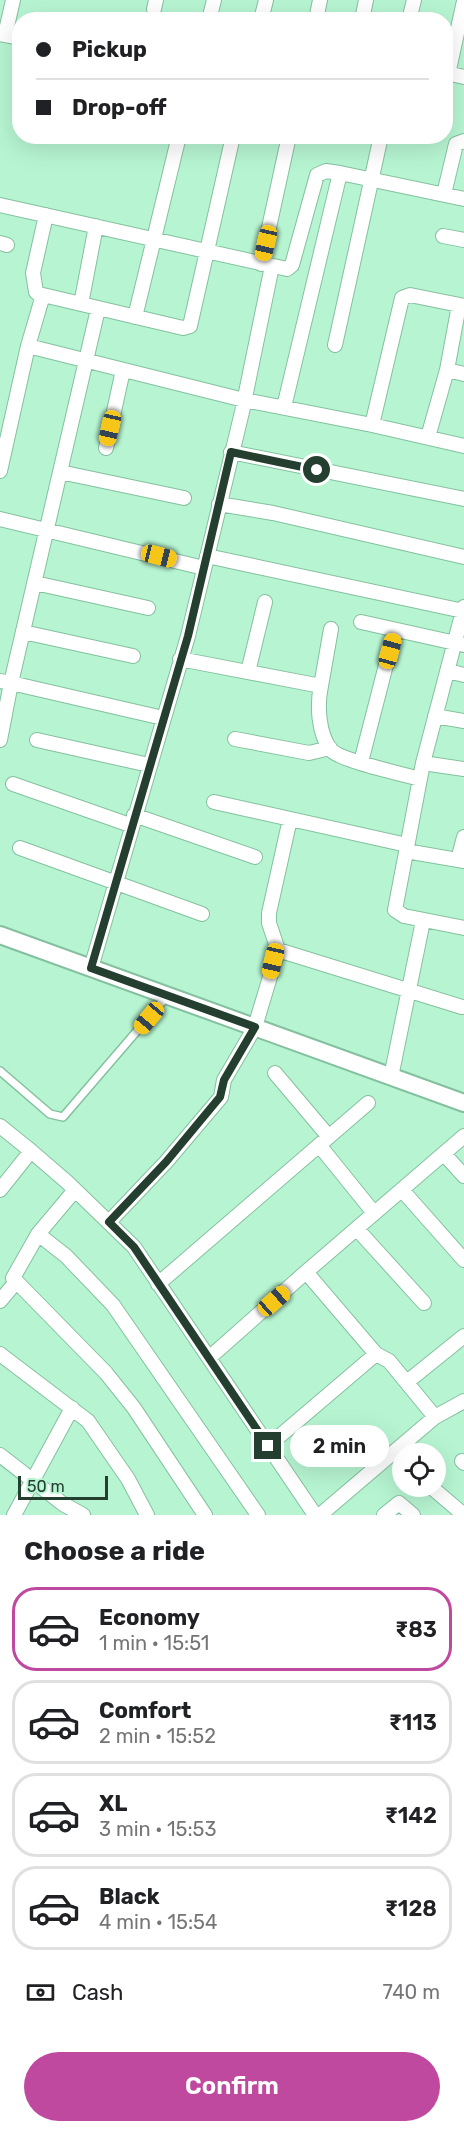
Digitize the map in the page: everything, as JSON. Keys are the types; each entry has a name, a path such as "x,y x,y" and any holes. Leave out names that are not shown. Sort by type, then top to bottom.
{"street":[{"path":"3,34 13,0"},
{"path":"453,51 464,1"},
{"path":"444,194 456,144 464,141"},
{"path":"135,318 177,144"},
{"path":"46,215 33,273 36,292 41,297 189,328 231,144"},
{"path":"91,968 206,562 244,400 288,144"},
{"path":"335,345 379,144"},
{"path":"0,205 287,269 292,265 317,175 326,171 464,199"},
{"path":"284,407 340,173"},
{"path":"81,304 96,226"},
{"path":"443,236 464,240"},
{"path":"372,424 402,298 410,295 462,305 428,437"},
{"path":"0,471 41,297"},
{"path":"0,740 6,682 23,632 98,309"},
{"path":"28,346 244,400 372,424 464,446"},
{"path":"106,448 123,369"},
{"path":"447,370 464,374"},
{"path":"231,452 464,500"},
{"path":"60,472 184,498"},
{"path":"219,504 273,513 464,557"},
{"path":"0,519 206,562 463,609 460,644 448,671 423,763 395,910 404,916 423,921 464,928"},
{"path":"35,583 148,608"},
{"path":"248,672 265,602"},
{"path":"361,622 460,644"},
{"path":"330,629 319,709 330,748 338,754 420,779"},
{"path":"362,762 395,630"},
{"path":"23,632 133,656"},
{"path":"180,659 321,686"},
{"path":"448,671 464,675"},
{"path":"6,682 163,718"},
{"path":"435,716 464,721"},
{"path":"235,739 309,753 330,748"},
{"path":"37,740 149,765"},
{"path":"423,763 464,769"},
{"path":"13,784 255,857"},
{"path":"214,802 461,861 464,837"},
{"path":"109,1222 166,1162 220,1097 224,1080 255,1027 278,950 269,923 269,913 290,819"},
{"path":"20,848 202,914"},
{"path":"391,1077 423,921"},
{"path":"0,935 464,1103"},
{"path":"278,950 462,1007"},
{"path":"275,1073 374,1213"},
{"path":"158,1284 368,1103"},
{"path":"0,1126 75,1190 134,1247 315,1515"},
{"path":"209,1358 464,1136"},
{"path":"0,1190 31,1151"},
{"path":"444,1154 464,1176"},
{"path":"75,1190 38,1234 16,1269 14,1278 106,1373 134,1408 205,1515"},
{"path":"402,1190 464,1260"},
{"path":"357,1229 424,1303"},
{"path":"38,1234 66,1256 113,1305 258,1515"},
{"path":"306,1272 376,1354 389,1361 435,1418"},
{"path":"0,1301 16,1282"},
{"path":"407,1382 464,1335"},
{"path":"0,1354 72,1408 98,1432 147,1515"},
{"path":"268,1446 376,1354"},
{"path":"411,1443 435,1418 464,1401"},
{"path":"14,1515 72,1408"},
{"path":"0,1455 83,1515"},
{"path":"321,1515 392,1461"},
{"path":"443,1497 464,1515"},
{"path":"384,1515 399,1503 413,1515"}],"lane":[{"path":"0,1071 50,1114 63,1118 167,996"}],"route":[{"path":"268,1446 134,1247 109,1222 166,1162 220,1097 224,1080 255,1027 91,968 130,825 188,636 231,452 317,470"}]}
